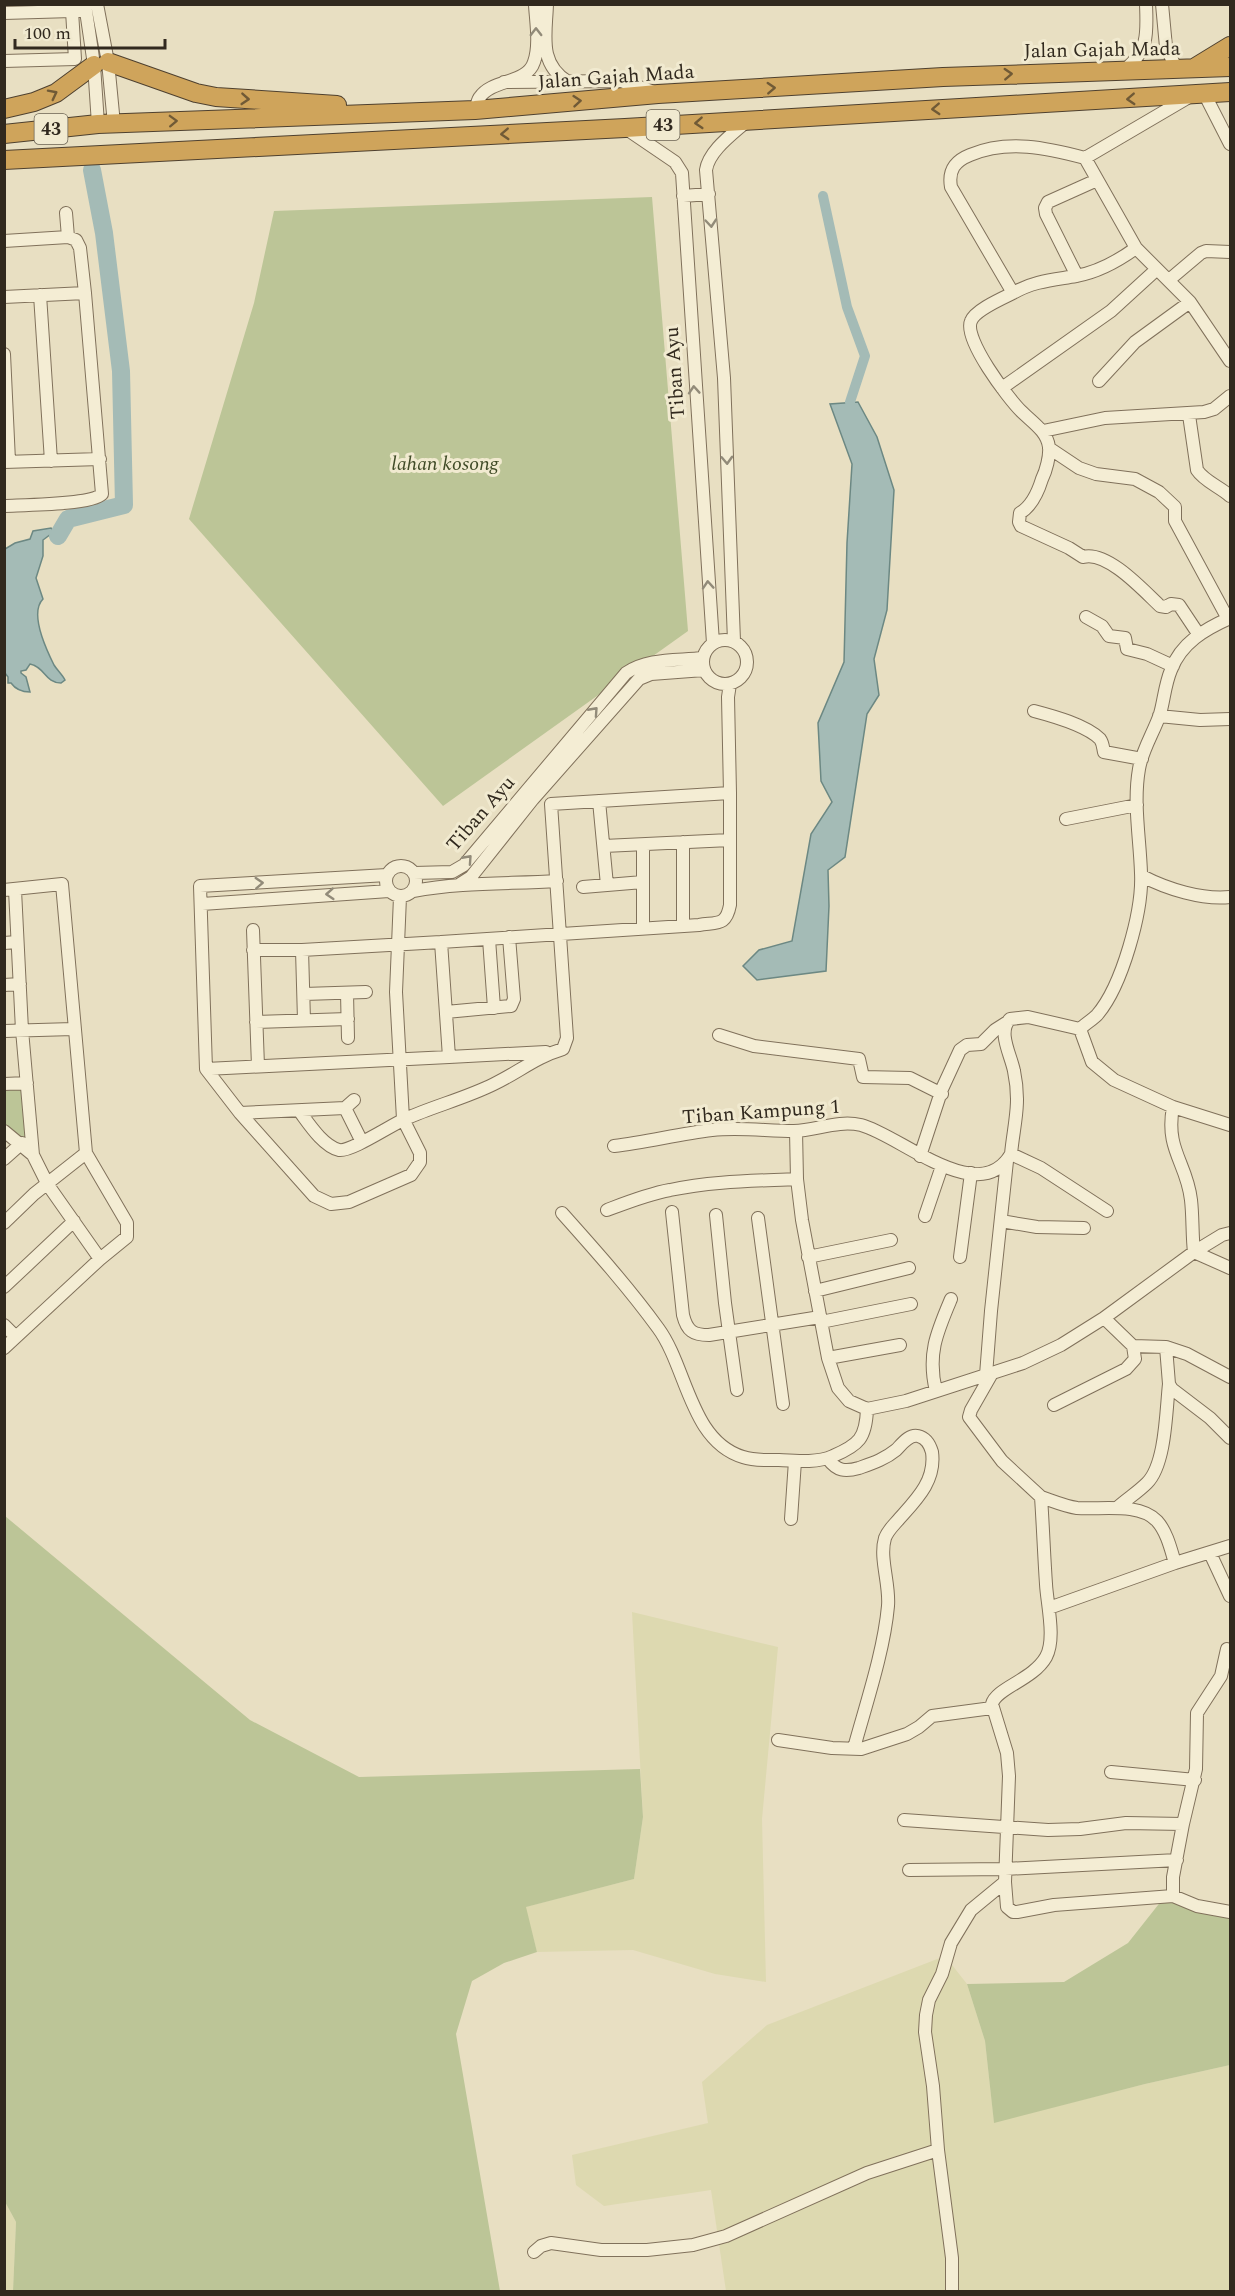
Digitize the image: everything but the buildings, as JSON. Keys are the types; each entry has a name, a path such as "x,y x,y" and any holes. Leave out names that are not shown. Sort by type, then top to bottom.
{"highway":[{"path":"1185,69 1230,46"},
{"path":"4,109 34,102 56,93 101,63 195,93 216,97 435,112"},
{"name":"Jalan Gajah Mada","path":"4,134 106,124 475,110 658,94 869,82 1126,69 1230,67"},
{"path":"889,81 890,112"},
{"path":"869,82 869,113"},
{"name":"43","path":"115,154 625,128 1230,92"},
{"path":"1202,95 1230,104"},
{"path":"106,124 115,154 96,155 106,124"},
{"name":"43","path":"4,160 96,155"}],"street":[{"path":"548,4 547,54 549,63 559,76 568,82"},
{"path":"1126,69 1140,56 1145,47 1146,4"},
{"path":"1162,4 1166,47 1185,69"},
{"path":"475,110 479,97 493,86 528,72 534,63 536,5"},
{"path":"4,13 72,11 89,7 101,63 106,124"},
{"path":"4,61 75,59 72,11"},
{"path":"504,82 625,81 658,94"},
{"path":"1013,293 951,187 952,168 957,162 985,149 1000,146 1033,146 1085,158 1202,95 1230,144"},
{"path":"734,641 724,378 707,163 749,119"},
{"name":"Tiban Ayu","path":"625,128 679,167 682,173 713,643"},
{"path":"1085,158 1136,248 1190,302 1230,360"},
{"path":"1077,276 1045,208 1048,202 1097,180"},
{"path":"683,196 709,194"},
{"path":"66,213 68,237"},
{"path":"4,241 68,237 76,240 79,245 86,293 103,492 98,498 70,502 4,506"},
{"path":"1136,248 1102,269 1077,276 1036,282 977,313 969,326 980,354 1002,388 1020,410 1043,431 1049,448 1041,483 1033,500 1020,513 1021,526 1083,557 1093,555 1110,564 1161,606 1166,608 1172,604 1179,605 1199,635"},
{"path":"1169,280 1201,252 1230,252"},
{"path":"1002,388 1111,311 1157,269"},
{"path":"4,297 86,293"},
{"path":"40,295 51,462"},
{"path":"1099,381 1135,342 1190,302"},
{"path":"4,354 7,462 100,459"},
{"path":"1043,431 1104,418 1189,414 1214,409 1230,396"},
{"path":"1189,414 1197,470 1200,476 1221,487 1230,496"},
{"path":"1049,448 1078,468 1096,474 1135,479 1160,492 1176,511 1175,521 1229,618 1207,628 1183,648 1173,666 1159,716 1139,769 1137,805 1142,876 1129,950 1116,983 1098,1014 1080,1029"},
{"path":"1086,617 1102,626 1108,636 1125,638 1127,649 1148,654 1173,666"},
{"path":"727,639 734,641 746,652 747,668 743,675 730,684 714,682 703,664 708,647 713,643 727,639"},
{"name":"Tiban Ayu","path":"414,873 452,872 464,865 626,673 636,666 651,661 703,664"},
{"name":"Tiban Ayu","path":"460,884 471,877 533,799 639,679 651,674 703,664"},
{"path":"253,950 302,950 441,942 721,922 728,916 730,905 728,698 730,684"},
{"path":"1034,711 1056,717 1092,732 1101,740 1104,752 1142,759"},
{"path":"1159,716 1200,720 1230,719"},
{"path":"533,799 551,804 730,793"},
{"path":"599,801 607,885"},
{"path":"206,1069 399,1061 549,1052 563,1048 567,1042 551,804"},
{"path":"1066,819 1137,805"},
{"path":"604,846 730,840"},
{"path":"683,842 684,926"},
{"path":"642,844 643,929"},
{"path":"387,875 387,886 394,894 397,944 396,992 403,1119 420,1153 420,1162 415,1172 349,1202 331,1204 314,1196 240,1113 206,1069 200,886 387,875 397,867 403,866 414,873 416,885 413,891"},
{"path":"1142,876 1177,891 1222,898 1230,897"},
{"path":"202,904 394,894 460,884 490,885 557,881"},
{"path":"583,887 642,882"},
{"path":"4,1348 127,1237 129,1228 86,1153 62,884 10,890 11,942 21,984 22,1030 33,1155"},
{"path":"253,930 258,1066"},
{"path":"446,1012 509,1007 514,1002 509,937"},
{"path":"489,939 494,1008"},
{"path":"441,942 449,1057"},
{"path":"302,950 304,1020"},
{"path":"4,985 21,984"},
{"path":"304,994 366,992"},
{"path":"347,993 348,1038"},
{"path":"920,1156 942,1094 962,1048 981,1044 995,1029 1010,1019 1028,1017 1080,1029"},
{"path":"256,1022 348,1019"},
{"path":"1006,1023 1005,1038 1015,1074 1019,1103 1009,1158 991,1311 989,1375 969,1417 1002,1461 1041,1497 1064,1506 1118,1507 1152,1516 1159,1523 1175,1563"},
{"path":"4,1031 74,1029"},
{"path":"1080,1029 1088,1054 1099,1068 1114,1080 1173,1107 1230,1125"},
{"path":"719,1035 754,1046 859,1059 863,1077 910,1078 942,1094"},
{"path":"300,1112 312,1128 336,1149 343,1150 403,1119 494,1085 549,1052"},
{"path":"4,1084 27,1083"},
{"path":"240,1113 300,1112 350,1104 362,1142"},
{"path":"1173,1107 1171,1138 1191,1198 1194,1252"},
{"name":"Tiban Kampung 1","path":"614,1146 644,1143 713,1130 746,1128 796,1131 843,1123 874,1130 942,1166 971,1173 994,1172 1009,1158"},
{"path":"4,1131 22,1143 33,1155 48,1185 100,1259"},
{"path":"796,1131 797,1179 808,1257 828,1358 838,1388 849,1401 867,1409 889,1406 1023,1363 1060,1345 1104,1318 1194,1252 1222,1235 1230,1233"},
{"path":"4,1159 22,1143"},
{"path":"4,1223 34,1194 86,1153"},
{"path":"1009,1158 1041,1168 1107,1211"},
{"path":"925,1216 942,1166"},
{"path":"960,1257 971,1173"},
{"path":"607,1210 654,1194 692,1186 720,1182 797,1179"},
{"path":"562,1212 621,1279 660,1330 698,1415 717,1441 741,1457 753,1460 795,1461 828,1459 853,1446 862,1437 866,1425 867,1409"},
{"path":"672,1212 686,1326 690,1332 697,1335 912,1304"},
{"path":"716,1215 737,1390"},
{"path":"758,1218 772,1326 780,1367 783,1404"},
{"path":"4,1287 74,1221"},
{"path":"1001,1221 1037,1227 1084,1228"},
{"path":"808,1257 891,1240"},
{"path":"1194,1252 1230,1268"},
{"path":"815,1291 909,1268"},
{"path":"936,1391 932,1376 932,1354 936,1334 951,1299"},
{"path":"1054,1405 1126,1369 1135,1359 1133,1346 1104,1318"},
{"path":"4,1325 16,1337"},
{"path":"828,1358 900,1345"},
{"path":"1133,1346 1166,1347 1187,1354 1230,1377"},
{"path":"1118,1507 1148,1482 1155,1470 1162,1440 1169,1384 1166,1347"},
{"path":"1169,1384 1172,1389 1210,1418 1230,1439 1230,1447"},
{"path":"828,1459 834,1467 850,1471 880,1461 916,1435 925,1439 931,1446 933,1456 932,1472 922,1493 885,1536 884,1555 888,1604 884,1635 854,1748"},
{"path":"791,1519 795,1461"},
{"path":"1041,1497 1049,1608 1048,1655 1038,1669 1029,1676 997,1694 992,1708 1007,1753 1009,1776 1005,1904 1013,1912 1054,1905 1173,1896 1197,1906 1230,1912"},
{"path":"1049,1608 1230,1546"},
{"path":"1210,1553 1230,1596"},
{"path":"1173,1896 1173,1877 1183,1824 1195,1780 1197,1713 1216,1686 1225,1664 1227,1649"},
{"path":"778,1740 832,1748 861,1749 907,1734 932,1716 992,1708"},
{"path":"1111,1772 1195,1780"},
{"path":"904,1820 1048,1830 1080,1829 1126,1823 1183,1824"},
{"path":"909,1870 1005,1876 1177,1860"},
{"path":"952,2292 952,2258 925,2032 929,2000 942,1974 951,1943 971,1910 1005,1876"},
{"path":"534,2252 551,2243 601,2250 647,2250 693,2245 726,2236 867,2173 938,2150"}],"shaded area":[{"path":"632,1612 778,1647 762,1819 766,1982 715,1974 633,1950 537,1952 525,1907 634,1879 643,1817"},
{"path":"945,1956 967,1984 985,2041 994,2122 1230,2065 1230,2291 726,2291 711,2190 604,2206 576,2185 572,2155 708,2123 702,2082 767,2025"},
{"path":"4,2200 16,2222 13,2291 5,2291"}],"green space":[{"name":"lahan kosong","path":"652,197 688,631 443,806 189,519 254,303 274,211"},
{"path":"27,1083 31,1153 5,1124 5,1084"},
{"path":"5,1516 250,1720 359,1777 640,1769 643,1817 634,1879 526,1907 537,1952 504,1963 472,1981 456,2034 500,2291 13,2291 16,2222 4,2200"},
{"path":"1162,1900 1230,1919 1230,2065 1145,2084 994,2123 985,2041 967,1984 1064,1982 1128,1943"}],"water":[{"path":"858,402 877,437 894,490 887,610 874,659 879,695 867,714 845,857 828,870 826,971 757,980 743,966 759,950 792,941 811,834 832,802 821,781 818,723 844,662 847,543 852,464 830,404"},
{"path":"51,528 58,536 51,534 43,540 43,556 36,578 43,599 39,605 38,622 43,641 54,665 65,680 61,683 56,682 39,668 30,664 26,670 21,671 26,677 30,692 24,692 8,683 5,673 5,549 15,543 30,539 33,531"}],"waterway":[{"path":"58,536 68,519 124,505 121,371 104,233 92,170"},
{"path":"823,196 847,307 865,356 850,402"}]}
